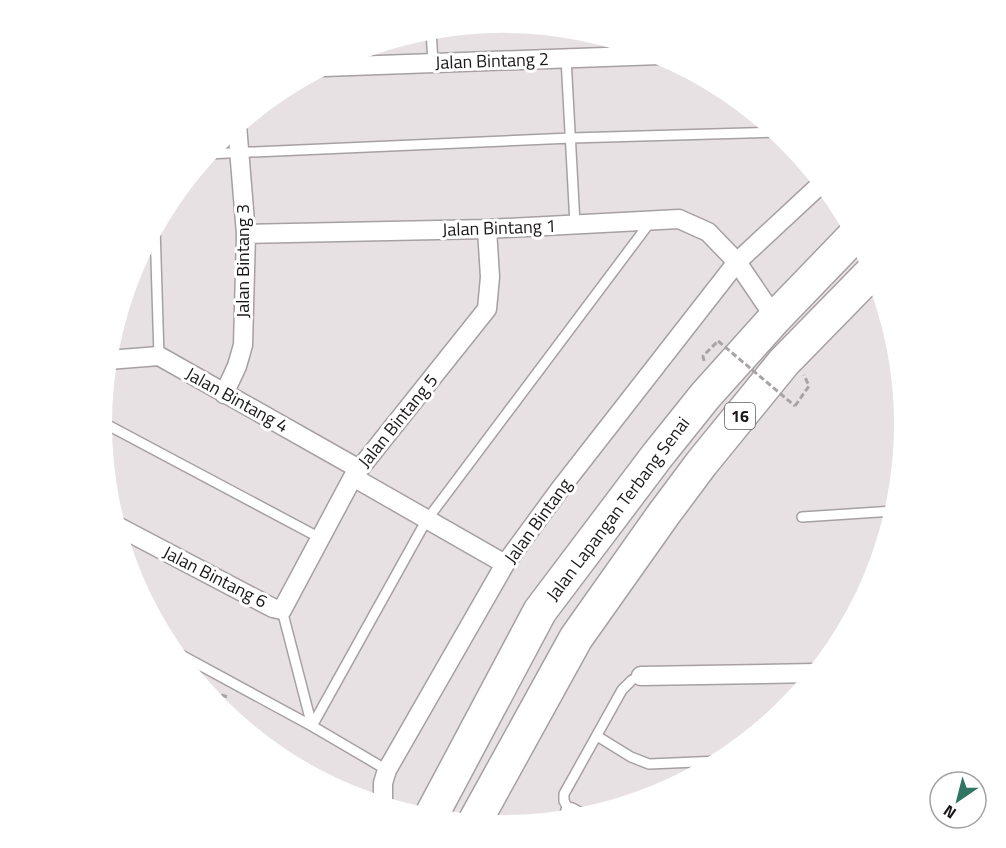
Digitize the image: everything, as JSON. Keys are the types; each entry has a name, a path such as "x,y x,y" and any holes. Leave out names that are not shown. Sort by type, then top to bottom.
{"highway":[{"name":"Jalan Lapangan Terbang Senai","path":"435,809 540,611 705,396 775,318 849,242"},
{"name":"16","path":"479,814 576,638 663,515 784,362 866,278"},
{"path":"484,814 493,787"}],"street":[{"name":"Jalan Bintang 2","path":"346,66 632,55"},
{"name":"Jalan Bintang 3","path":"224,394 237,366 243,345 246,234 238,137"},
{"path":"737,262 815,189"},
{"name":"Jalan Bintang 1","path":"246,234 487,229 679,219 708,232 737,262 775,318"},
{"name":"Jalan Bintang 5","path":"282,610 356,473 488,309 490,277 487,229"},
{"name":"Jalan Bintang","path":"383,796 383,783 387,770 505,564 560,489 737,262"},
{"path":"118,359 159,356"},
{"name":"Jalan Bintang 4","path":"159,356 356,473 426,521 505,564"},
{"name":"Jalan Bintang 6","path":"127,531 273,608 282,610"},
{"path":"641,676 804,673"}],"lane":[{"path":"432,40 433,63"},
{"path":"566,58 575,224"},
{"path":"221,154 571,138 763,132"},
{"path":"312,726 426,521 652,219"},
{"path":"156,244 159,356"},
{"path":"112,427 320,538"},
{"path":"802,517 884,512"},
{"path":"282,610 312,726"},
{"path":"192,661 387,770"},
{"path":"570,809 564,801 564,794 622,690 632,680 641,676"},
{"path":"597,736 631,757 649,764 700,762"}],"path":[{"path":"718,341 795,406"}]}
